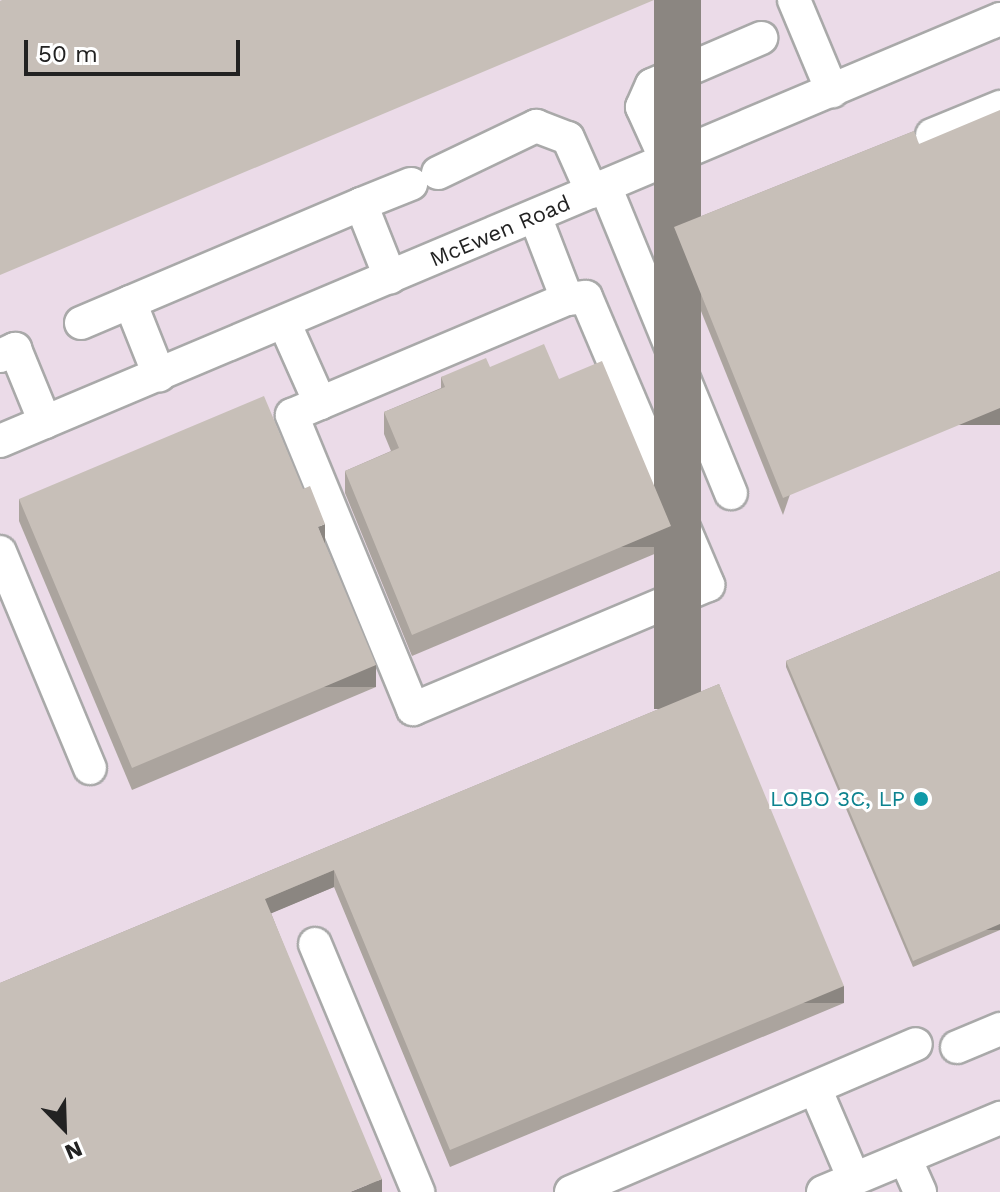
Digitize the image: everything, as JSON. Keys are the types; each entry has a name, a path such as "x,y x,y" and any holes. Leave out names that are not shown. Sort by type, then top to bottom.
{"street":[{"path":"794,0 832,91"},
{"name":"McEwen Road","path":"0,441 1000,19"},
{"path":"666,160 642,107 652,85 761,38"},
{"path":"932,135 1000,107"},
{"path":"81,323 425,179 536,126 568,138 598,189 731,493"},
{"path":"361,204 390,277"},
{"path":"535,216 567,299"},
{"path":"586,297 708,585 413,709 292,415 567,299 586,297"},
{"path":"130,302 159,375"},
{"path":"284,322 320,403"},
{"path":"0,356 15,349 45,422"},
{"path":"0,552 90,768"},
{"path":"315,944 418,1192"},
{"path":"957,1047 1000,1029"},
{"path":"571,1192 916,1044"},
{"path":"815,1088 854,1179"},
{"path":"823,1192 1000,1118"},
{"path":"905,1158 920,1192"}],"shaded area":[{"path":"0,0 1000,0 1000,1192 0,1192"}],"building":[{"path":"2,0 654,0 0,275"},
{"path":"1000,110 1000,408 783,498 674,227 914,131 919,144"},
{"path":"544,344 559,379 602,361 671,526 412,635 345,471 399,448 384,412 445,387 441,377 486,358 490,367"},
{"path":"264,396 303,489 310,486 325,524 318,527 376,665 132,768 19,499"},
{"name":"LOBO 3C, LP","path":"1000,571 1000,924 913,961 786,661"},
{"path":"719,684 844,986 450,1150 334,870 265,899 382,1179 350,1192 0,1192 0,983"}],"place":[{"name":"LOBO 3C, LP","path":"921,799"}]}
